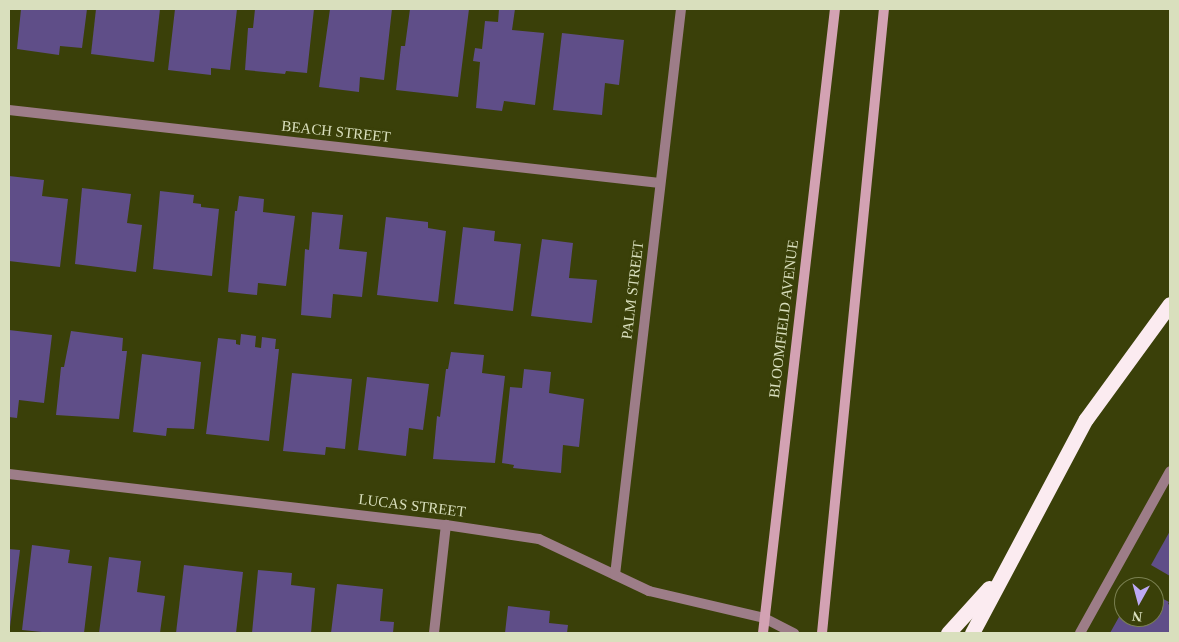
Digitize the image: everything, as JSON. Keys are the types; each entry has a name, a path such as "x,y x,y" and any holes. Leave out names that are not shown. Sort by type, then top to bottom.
{"highway":[{"path":"972,633 1086,418 1170,304"},
{"path":"948,633 1004,570"}],"main road":[{"name":"BLOOMFIELD AVENUE","path":"762,633 836,9"},
{"path":"822,633 884,9"}],"street":[{"name":"PALM STREET","path":"615,575 681,9"},
{"name":"BEACH STREET","path":"9,110 660,183"},
{"path":"1080,633 1170,471"},
{"name":"LUCAS STREET","path":"9,474 446,525 539,539 649,591 764,618 794,633"},
{"path":"434,633 446,525"}],"building":[{"path":"21,9 87,9 82,48 60,46 59,55 17,49"},
{"path":"96,9 160,9 154,62 91,54"},
{"path":"175,9 237,9 230,70 211,68 211,75 168,70"},
{"path":"255,9 314,9 307,73 286,71 285,74 245,70 248,28 253,28"},
{"path":"330,9 392,9 384,80 360,77 359,92 319,87"},
{"path":"410,9 469,9 458,97 396,90 401,46 405,46"},
{"path":"499,9 515,9 512,30 544,33 535,105 504,101 502,111 476,108 480,62 473,61 475,48 482,49 485,21 498,22"},
{"path":"562,33 624,40 619,85 605,83 602,115 553,110"},
{"path":"9,176 44,180 42,196 68,199 60,267 9,261"},
{"path":"82,188 131,194 127,223 142,225 136,272 75,264"},
{"path":"160,191 194,195 193,203 201,204 201,207 219,209 212,276 153,269"},
{"path":"239,196 264,199 263,212 295,216 286,286 258,283 257,295 228,292 235,211 237,211"},
{"path":"312,212 343,215 339,249 367,252 362,297 333,294 331,318 301,315 305,249 309,250"},
{"path":"386,217 428,222 428,228 446,231 438,302 377,295"},
{"path":"463,227 495,231 494,241 521,244 513,311 454,304"},
{"path":"542,239 573,243 569,278 597,280 592,323 531,316"},
{"path":"9,330 52,335 44,403 19,400 17,418 9,417"},
{"path":"71,331 123,338 122,351 127,351 119,419 56,415 61,367 64,367"},
{"path":"241,334 256,336 255,347 261,348 262,337 276,339 275,349 279,349 269,441 206,434 218,338 236,340 236,344 240,345"},
{"path":"451,352 484,355 482,373 505,376 495,463 433,459 437,416 440,417 446,369 448,369"},
{"path":"142,354 201,362 194,429 167,428 166,436 133,432"},
{"path":"524,369 551,372 549,393 584,399 579,447 563,445 561,473 513,468 514,465 502,463 510,387 522,388"},
{"path":"292,373 352,379 345,449 326,447 325,455 283,451"},
{"path":"367,377 429,384 423,430 409,428 406,456 358,450"},
{"path":"1170,531 1170,576 1151,565"},
{"path":"32,545 70,550 68,563 92,566 84,633 52,633 22,630"},
{"path":"9,549 20,550 10,627 9,627"},
{"path":"109,557 141,561 137,592 165,596 160,633 99,633"},
{"path":"184,565 243,572 236,633 176,633"},
{"path":"258,570 292,573 291,585 315,588 311,633 252,633"},
{"path":"337,584 383,589 380,621 394,622 393,633 331,633"},
{"path":"1164,599 1169,602 1170,633 1110,633 1114,626 1164,627"},
{"path":"508,606 550,611 549,623 568,625 567,633 505,633"}]}
